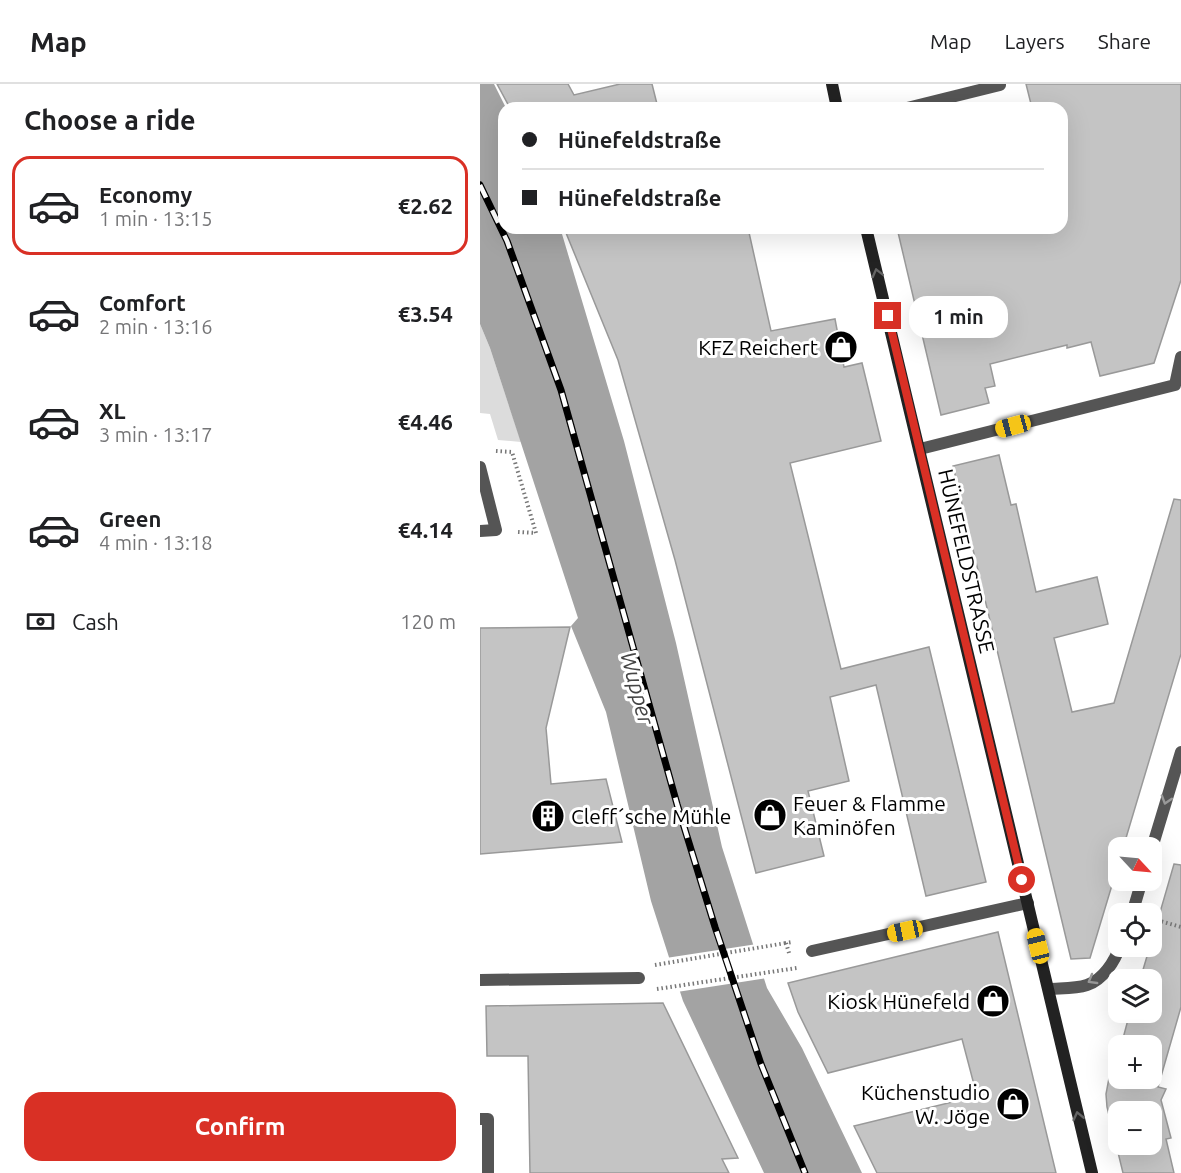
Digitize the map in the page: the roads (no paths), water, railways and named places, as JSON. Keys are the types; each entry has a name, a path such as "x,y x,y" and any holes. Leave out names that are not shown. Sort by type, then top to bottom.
{"street":[{"path":"832,84 835,102"},
{"path":"931,102 1000,85"},
{"name":"HÜNEFELDSTRASSE","path":"867,234 1092,1173"},
{"path":"920,449 1175,385 1181,357"},
{"path":"480,467 496,530 480,531"},
{"path":"1155,837 1181,752"},
{"path":"812,951 1028,903"},
{"path":"1048,989 1088,985 1105,972 1116,957"},
{"path":"480,980 639,978"},
{"path":"480,1119 488,1119 488,1173"}],"water":[{"name":"Wupper","path":"480,84 494,84 503,102 498,102 498,234 562,234 624,441 676,643 722,847 767,988 802,1048 862,1173 764,1173 683,1001 651,901 606,712 571,626 578,618 490,348 480,324"}],"railway":[{"path":"480,185 498,222"},
{"path":"504,234 561,390 677,804 715,927 761,1064 805,1173"}],"place":[{"name":"KFZ Reichert","path":"841,347"},
{"name":"Feuer & Flamme Kaminöfen","path":"770,815"},
{"name":"Cleff´sche Mühle","path":"548,816"},
{"name":"Kiosk Hünefeld","path":"993,1001"},
{"name":"Küchenstudio W. Jöge","path":"1013,1104"}]}
